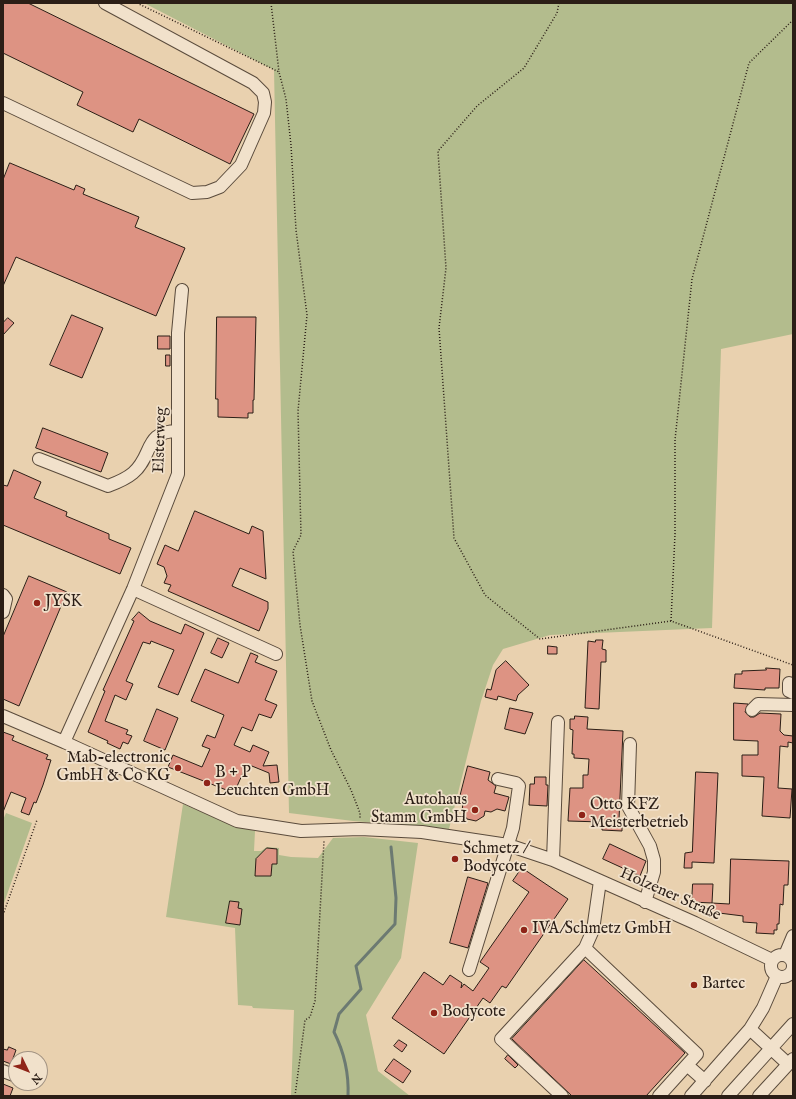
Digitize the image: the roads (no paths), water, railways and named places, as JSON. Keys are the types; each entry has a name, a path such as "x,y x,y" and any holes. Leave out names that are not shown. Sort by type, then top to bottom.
{"street":[{"path":"3,103 192,193 207,192 220,187 241,165 264,112 265,102 263,93 253,83 104,3"},
{"name":"Elsterweg","path":"64,742 133,588 178,474 178,333 182,290"},
{"path":"39,459 108,486 134,473 158,434 166,431 178,431"},
{"path":"133,588 276,654"},
{"path":"3,595 6,599 3,612"},
{"path":"750,698 793,699"},
{"path":"752,710 758,704 793,705"},
{"name":"Holzener Straße","path":"3,716 64,742 236,821 301,831 360,829 422,832 508,845 553,860 695,923 772,960"},
{"path":"553,860 558,722"},
{"path":"630,744 628,806 650,846 654,860 654,872 645,902"},
{"path":"469,970 513,828 519,786 516,783 498,779"},
{"path":"562,1096 501,1039 585,948 593,930 600,881"},
{"path":"786,956 793,936"},
{"path":"585,948 697,1054 658,1096"},
{"path":"778,955 786,956 792,962 792,972 784,976 777,976 771,968 772,960 778,955"},
{"path":"691,1096 750,1029 763,1008 777,976"},
{"path":"728,1096 793,1024"},
{"path":"750,1029 771,1049 791,1062 759,1096"},
{"path":"687,1065 705,1081"}],"waterway":[{"path":"348,1096 348,1080 345,1063 341,1047 334,1032 339,1014 361,989 356,966 395,924 396,898 391,847"}],"place":[{"name":"JYSK","path":"37,603"},
{"name":"Mab-electronic GmbH & Co KG","path":"178,768"},
{"name":"B + P Leuchten GmbH","path":"207,783"},
{"name":"Autohaus Stamm GmbH","path":"475,810"},
{"name":"Otto KFZ Meisterbetrieb","path":"582,815"},
{"name":"Schmetz / Bodycote","path":"455,859"},
{"name":"IVA/Schmetz GmbH","path":"524,930"},
{"name":"Bartec","path":"694,985"},
{"name":"Bodycote","path":"434,1013"}]}
